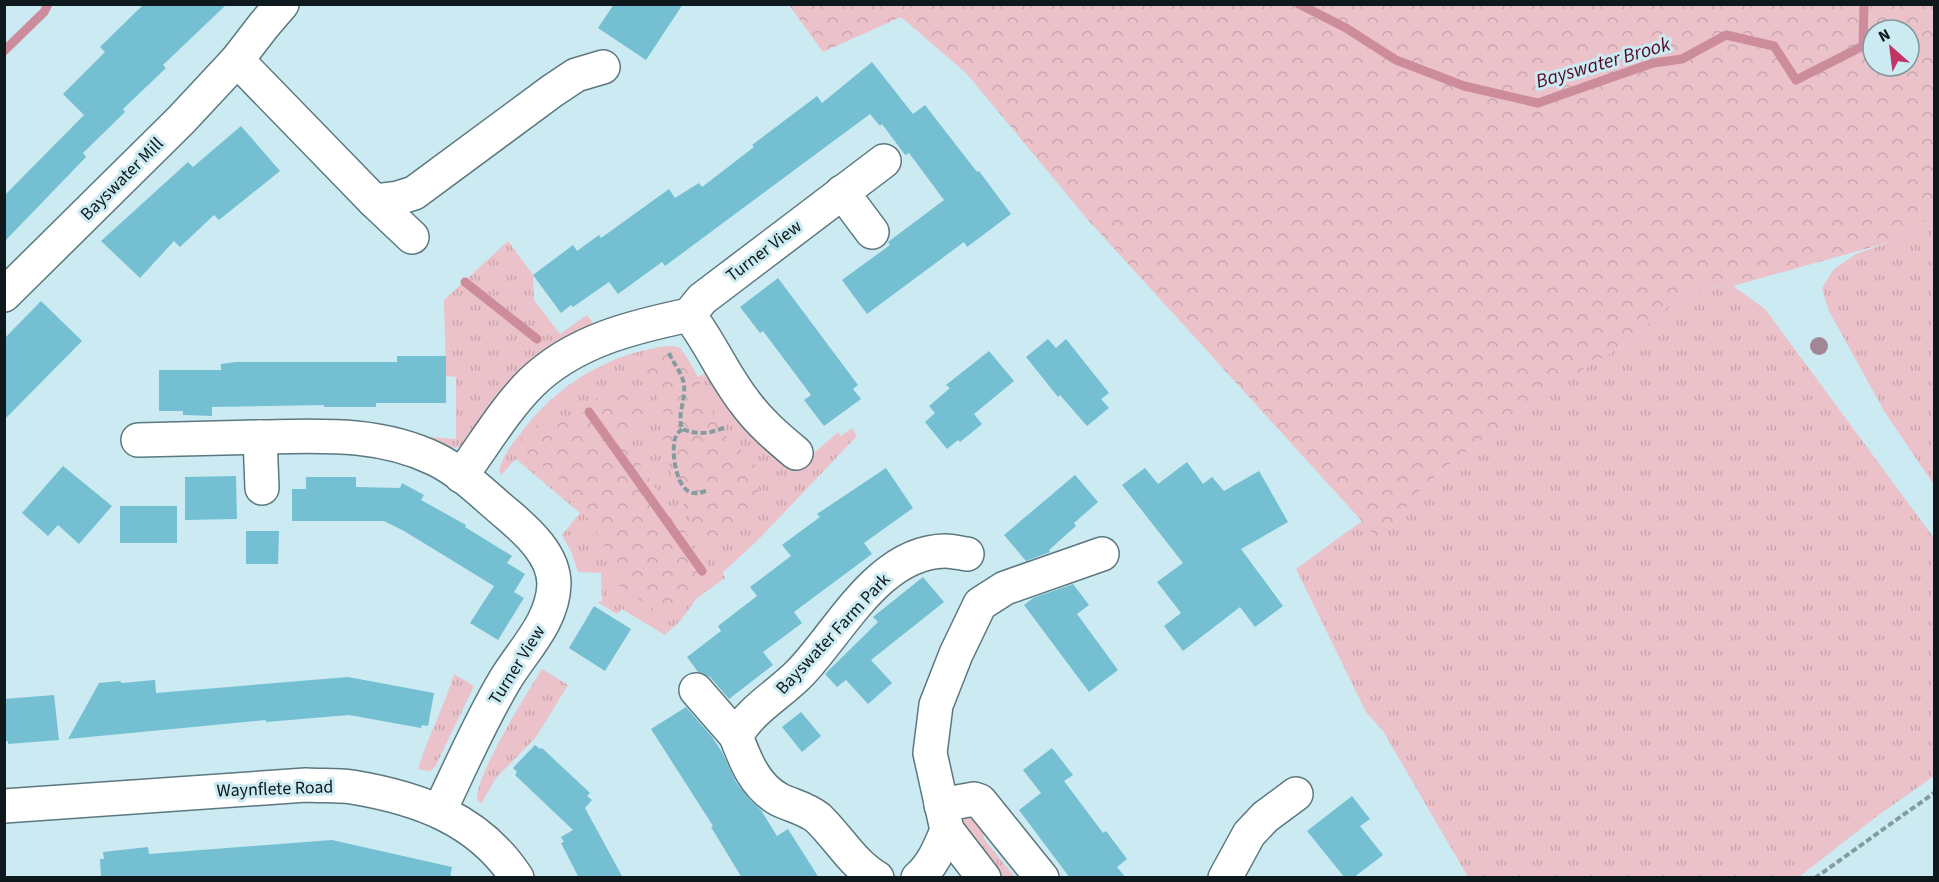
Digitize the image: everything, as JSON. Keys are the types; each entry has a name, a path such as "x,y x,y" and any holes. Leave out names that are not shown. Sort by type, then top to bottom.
{"street":[{"name":"Bayswater Mill","path":"4,295 121,182 237,60 282,4"},
{"path":"237,60 412,237"},
{"path":"374,201 414,193 576,75 603,67"},
{"name":"Turner View","path":"462,476 517,399 532,382 557,362 596,340 674,318 884,161"},
{"path":"842,192 872,232"},
{"path":"674,318 704,335 749,408 768,430 796,453"},
{"name":"Turner View","path":"138,440 340,435 377,440 409,448 437,460 462,476 531,536 548,560 554,583 550,607 539,631 505,680 481,724 440,810"},
{"path":"260,437 262,488"},
{"name":"Bayswater Farm Park","path":"736,736 746,720 800,674 875,583 899,565 923,554 945,551 967,554"},
{"path":"984,878 944,817 930,753 936,705 956,654 981,604 1005,588 1102,555"},
{"path":"696,690 736,736 747,763 767,791 780,800 794,804 816,817 865,871 877,878"},
{"name":"Waynflete Road","path":"4,806 306,785 350,787 392,795 440,810 478,835 506,861 517,878"},
{"path":"1225,878 1249,834 1265,817 1296,794"},
{"path":"918,878 934,858 944,817 974,799 980,801 1042,878"}],"path":[{"path":"674,318 671,358 683,380 680,422 682,429"},
{"path":"682,429 692,433 715,432 749,408"},
{"path":"682,429 676,436 674,446 675,462 681,484 691,493 698,494 708,490"},
{"path":"1815,878 1935,793"}],"green space":[{"path":"789,5 1934,5 1934,216 1890,242 1733,286 1703,287 1669,305 1631,340 1536,399 1450,464 1420,490 1380,541 1089,221 966,73 901,17 823,52"},
{"path":"1934,216 1934,485 1884,411 1828,309 1822,288 1834,269 1856,254 1890,242"},
{"path":"508,241 533,275 534,300 560,334 587,315 596,327 467,442 451,448 441,446 427,437 456,439 456,377 446,376 444,300"},
{"path":"1733,286 1765,309 1934,538 1934,776 1877,816 1799,877 1468,877 1383,731 1366,712 1296,569 1362,521 1380,540 1420,490 1450,464 1536,399 1631,340 1669,305 1703,287"},
{"path":"673,346 680,348 698,377 713,369 802,466 809,463 813,454 838,432 841,436 852,428 857,436 757,541 723,572 725,578 697,598 681,620 665,635 622,609 617,614 597,602 602,601 601,573 578,572 571,551 562,535 580,513 516,459 501,475 499,470 510,447 534,417 568,386 607,363 628,355"},
{"path":"658,347 680,348 687,357 725,436 748,456 758,472 757,497 752,510 741,523 717,540 701,539 673,484 663,439 671,428 646,374 643,355"},
{"path":"623,390 635,392 652,409 629,441 642,468 716,577 708,586 682,601 670,621 614,582 611,559 577,499 557,477 523,452 521,438 534,427 547,421 578,418 597,398"},
{"path":"542,669 568,685 536,737 496,778 481,804 477,800 479,788 493,753"},
{"path":"454,674 474,686 435,767 430,771 418,769 446,698"},
{"path":"966,810 983,822 984,839 1015,877 991,877 959,825 961,815"}],"building":[{"path":"144,4 227,4 163,65 166,68 123,109 125,112 83,153 86,157 4,242 4,196 84,115 63,94 105,52 100,47"},
{"path":"614,4 683,4 646,60 598,28"},
{"path":"872,62 913,114 925,105 1011,214 967,247 964,242 867,314 842,280 890,245 888,242 944,200 909,153 905,155 882,124 880,126 870,114 665,266 662,262 618,294 609,282 561,313 533,275 573,245 577,251 599,235 601,238 669,189 675,198 699,183 702,187 754,147 752,145 817,96 822,103"},
{"path":"241,126 280,171 219,220 214,215 180,247 174,241 140,278 101,241 188,162 193,167"},
{"path":"778,278 858,385 853,389 861,399 824,426 804,400 811,395 763,331 760,333 740,307"},
{"path":"41,301 82,341 4,420 4,339"},
{"path":"1048,339 1056,348 1066,339 1109,393 1101,399 1109,408 1087,426 1060,395 1058,397 1026,357"},
{"path":"989,351 1014,381 974,414 982,424 960,442 958,440 947,449 925,422 935,413 929,406 950,388 946,385"},
{"path":"397,356 446,356 446,403 376,403 376,407 324,407 324,405 212,407 212,416 183,415 183,411 159,411 159,370 221,370 221,364 236,362 397,362"},
{"path":"1187,462 1203,484 1212,477 1224,491 1259,471 1288,522 1241,549 1283,606 1255,627 1240,607 1183,651 1164,626 1181,613 1157,582 1183,563 1122,485 1145,468 1158,484"},
{"path":"63,466 112,506 79,544 58,525 48,536 22,513"},
{"path":"886,468 913,508 864,543 872,554 794,612 802,623 763,652 773,665 729,699 710,677 698,672 687,657 721,631 718,626 757,596 750,587 791,556 782,545 820,517 817,514"},
{"path":"1075,475 1098,502 1074,523 1076,526 1049,550 1050,552 1026,561 1004,535"},
{"path":"236,476 237,519 185,520 185,477"},
{"path":"306,477 356,477 356,487 400,488 402,483 424,495 421,500 466,525 465,527 512,556 507,563 525,574 514,592 524,598 498,640 470,623 494,586 404,531 384,521 292,521 292,489 306,489"},
{"path":"120,506 177,506 177,543 120,543"},
{"path":"246,531 279,531 278,564 246,564"},
{"path":"923,577 944,602 871,660 892,683 868,704 846,680 837,687 825,674 878,622 873,617"},
{"path":"1073,584 1089,605 1077,614 1118,670 1089,692 1024,605 1033,598"},
{"path":"594,606 631,629 605,671 569,648"},
{"path":"348,677 434,693 428,726 422,725 421,728 349,715 266,722 266,720 68,739 99,683 155,680 156,693"},
{"path":"54,695 59,740 8,744 8,741 4,742 4,699"},
{"path":"686,707 712,737 736,782 761,810 777,836 788,829 819,878 742,878 711,827 713,826 651,729"},
{"path":"801,712 821,736 802,752 782,727"},
{"path":"535,745 542,748 590,793 587,796 592,800 585,808 623,878 579,878 561,843 564,842 561,837 573,830 515,775 517,772 513,768"},
{"path":"1052,748 1073,775 1064,781 1103,833 1106,831 1127,859 1117,867 1126,878 1070,878 1019,810 1041,793 1023,770"},
{"path":"1352,796 1370,819 1360,826 1383,855 1353,878 1345,878 1307,831"},
{"path":"332,840 452,867 450,878 101,878 100,859 104,859 103,852 148,847 149,854"}],"waterway":[{"name":"Bayswater Brook","path":"4,51 44,12 48,4"},
{"name":"Bayswater Brook","path":"1299,4 1346,28 1396,60 1464,86 1538,103 1653,63 1682,59 1726,35 1774,46 1796,80 1863,46 1864,4"},
{"path":"465,282 537,339"},
{"path":"589,412 702,571"}]}
